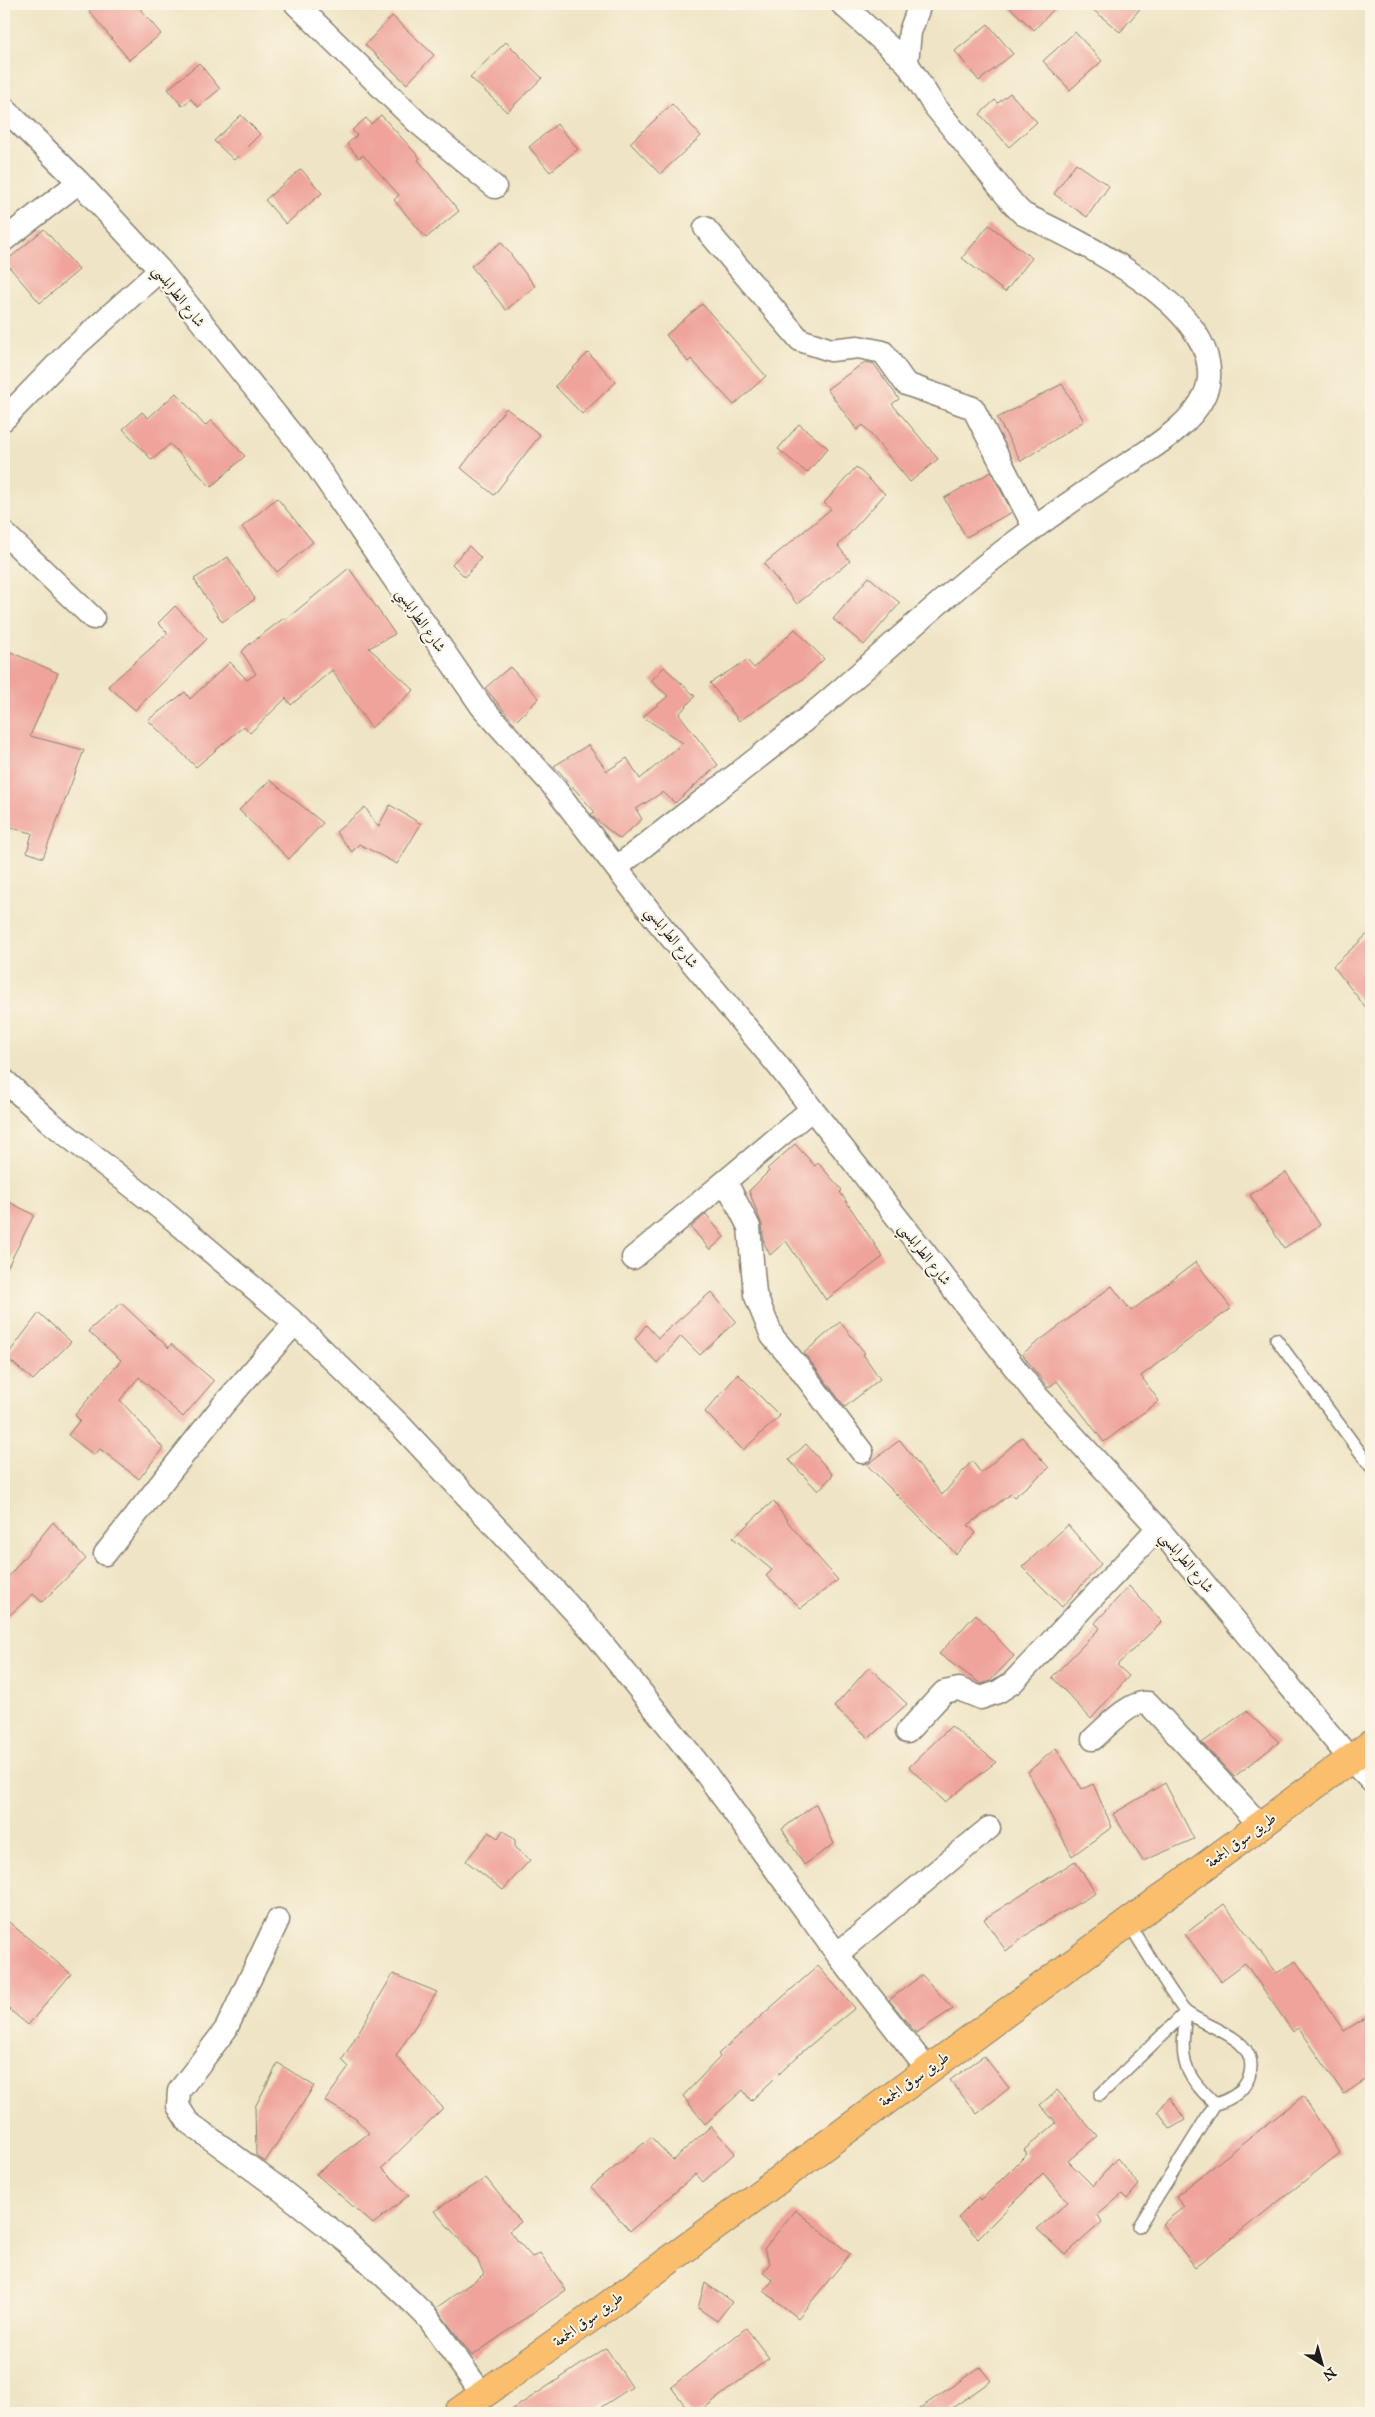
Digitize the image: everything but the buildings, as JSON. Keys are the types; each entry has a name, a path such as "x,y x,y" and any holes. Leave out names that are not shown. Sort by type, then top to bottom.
{"main road":[{"name":"طريق سوق الجمعة","path":"457,2413 603,2309 927,2069 1361,1752"}],"street":[{"path":"296,4 417,122 495,187"},
{"path":"616,868 804,721 950,594 1034,527 1164,438 1192,416 1204,400 1209,377 1206,350 1187,322 1149,284 1112,259 1023,214 933,104 907,63 842,4"},
{"path":"907,63 910,32 920,4"},
{"name":"شارع الطرابلسي","path":"4,108 79,182 160,270 313,461 482,708 553,786 658,922 812,1108 1037,1396 1361,1752 1371,1781"},
{"path":"4,240 79,182"},
{"path":"705,228 800,340 831,350 858,347 883,352 906,384 973,408 1034,527"},
{"path":"4,419 69,352 160,270"},
{"path":"4,533 93,618"},
{"path":"4,1080 50,1122 161,1209 295,1323 401,1426 594,1633 701,1767 838,1954 927,2069"},
{"path":"633,1258 812,1108"},
{"path":"726,1182 749,1226 755,1294 772,1336 800,1369 862,1452"},
{"path":"105,1554 223,1405 295,1323"},
{"path":"907,1732 944,1692 959,1689 981,1698 998,1692 1012,1683 1158,1528"},
{"path":"1093,1739 1133,1705 1143,1701 1148,1703 1261,1826"},
{"path":"838,1954 989,1828"},
{"path":"278,1920 226,2029 178,2091 178,2106 188,2122 339,2237 429,2319 482,2394"}],"lane":[{"path":"1276,1339 1371,1467"},
{"path":"1128,1922 1150,1960 1186,2012 1230,2034 1246,2051 1252,2067 1246,2085 1230,2100 1215,2104 1139,2226"},
{"path":"1100,2095 1186,2012"},
{"path":"1186,2012 1182,2054 1188,2073 1200,2090 1215,2104"}]}
